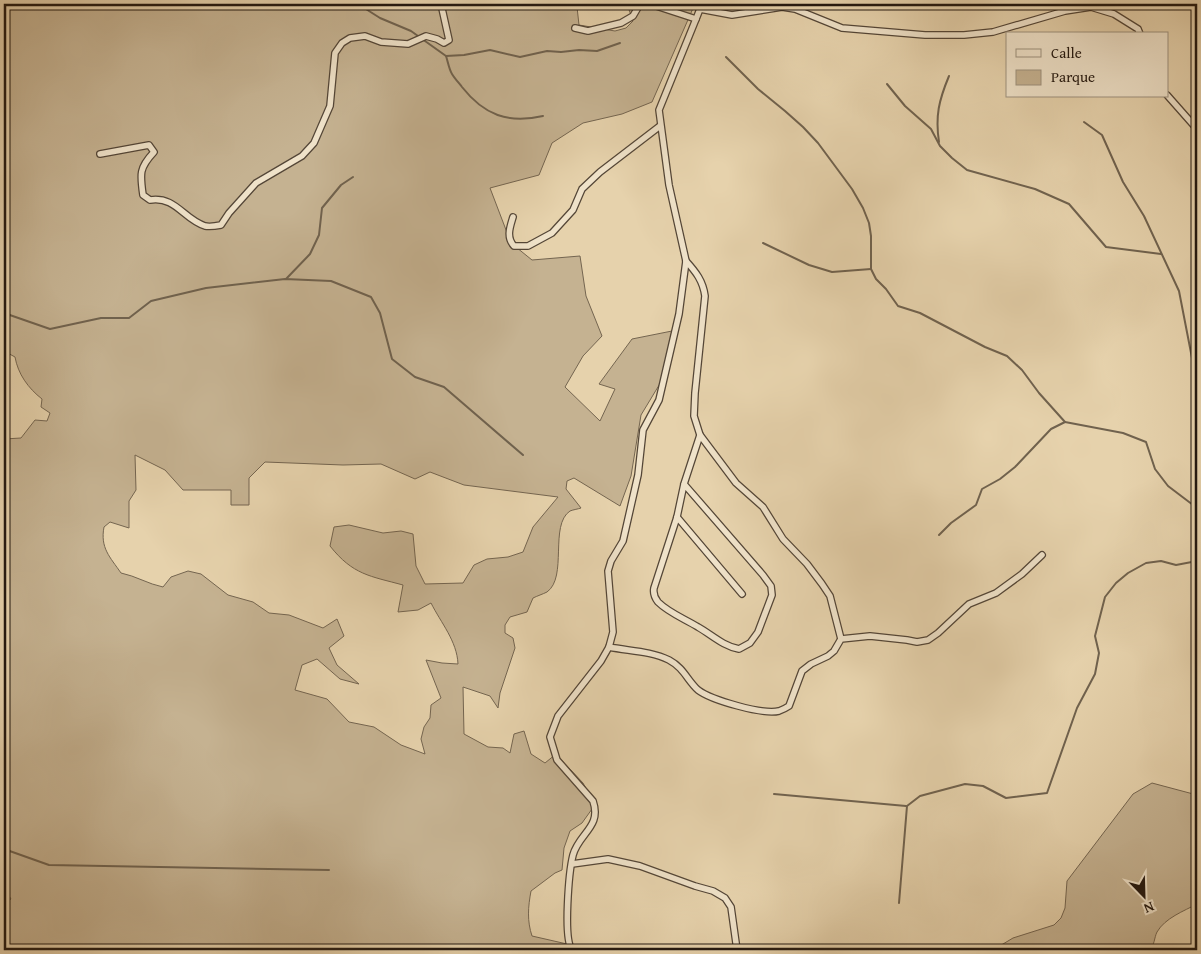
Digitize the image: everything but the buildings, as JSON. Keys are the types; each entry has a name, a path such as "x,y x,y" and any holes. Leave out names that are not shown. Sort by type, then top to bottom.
{"street":[{"path":"100,154 149,145 154,152 146,160 140,172 143,195 150,200 160,198 180,208 192,220 207,226 221,225 229,213 256,183 302,156 314,143 330,106 334,52 342,43 350,38 365,36 381,42 408,44 426,36 437,38 444,43 449,40 441,4"},
{"path":"575,28 588,31 621,22 633,16 640,4"},
{"path":"650,4 696,19"},
{"path":"572,950 568,937 569,876 575,850 595,818 596,809 593,801 557,760 550,737 558,716 601,661 609,647 613,632 608,571 611,561 623,541 638,475 643,430 659,400 679,314 686,261 669,185 659,110 700,7 732,15 782,7 795,9 842,28 925,35 964,35 993,32 1065,11 1091,7 1114,14 1138,29 1139,32"},
{"path":"1168,96 1197,129"},
{"path":"513,217 509,230 510,242 514,246 528,246 552,234 573,210 582,189 600,172 660,126"},
{"path":"609,647 656,655 679,666 697,689 703,693 724,703 767,712 779,711 789,706 802,671 811,664 828,656 834,651 841,639 830,596 822,584 807,564 783,539 763,507 736,483 700,436 694,416 705,296 700,278 686,261"},
{"path":"684,484 771,586 772,595 758,632 750,643 742,648 734,648 718,641 700,628 671,612 653,594 677,517 684,484 700,436"},
{"path":"677,517 742,594"},
{"path":"841,639 870,636 917,642 928,640 969,604 996,593 1022,574 1042,555"},
{"path":"572,864 608,859 640,866 713,891 725,898 732,907 737,950"}],"green space":[{"path":"4,4 573,4 577,7 579,25 615,31 626,28 633,21 627,4 694,4 652,102 622,114 583,123 552,143 539,175 490,188 511,243 532,260 580,256 586,296 602,336 583,356 565,387 600,421 615,389 599,384 632,339 672,331 664,377 641,415 631,476 620,506 574,478 567,481 566,489 581,508 570,511 560,527 558,563 553,585 547,592 533,598 527,612 510,617 505,625 505,633 513,638 515,648 500,693 498,708 490,696 463,687 464,734 488,747 503,748 510,753 514,734 524,731 531,754 545,763 556,754 583,783 590,796 592,809 582,823 570,831 564,848 562,870 531,891 529,903 532,936 567,944 574,950 4,950 4,904 11,899 4,888 4,439 21,438 35,420 47,421 50,413 41,407 42,399 24,380 15,357 4,351","holes":["135,455 165,470 183,490 231,490 231,505 249,505 249,478 265,462 343,465 381,464 415,479 430,472 464,485 558,497 533,527 523,552 508,557 487,559 474,565 463,583 425,584 416,566 413,534 401,531 383,533 349,525 334,527 330,546 338,556 363,573 403,585 398,612 418,610 431,603 455,648 458,664 426,660 441,698 431,705 430,718 424,727 421,739 425,754 401,745 374,727 349,722 327,699 295,690 302,665 317,659 340,679 359,684 337,665 329,648 344,636 337,619 323,628 289,615 269,613 253,602 228,595 201,574 188,571 171,577 163,587 121,573 105,547 103,541 104,527 110,522 129,528 129,501 136,490"]},
{"path":"1152,783 1197,795 1197,904 1175,915 1160,927 1149,950 993,950 1013,938 1054,925 1061,918 1065,908 1067,881 1133,794"}],"waterway":[{"path":"358,4 380,18 411,31 446,56 490,50 520,57 547,51 597,51 620,43"},
{"path":"446,56 452,74 470,97 488,111 508,118 519,119 543,116"},
{"path":"726,57 758,89 803,127 818,143 852,189 869,223 871,269 876,279 898,306 920,313 985,347 1007,356 1022,370 1039,393 1065,422 1123,433 1146,442 1155,469 1168,486 1197,508"},
{"path":"939,142 937,124 939,108 949,76"},
{"path":"887,84 905,106 931,129 940,146 967,170 1035,189 1069,204 1106,247 1161,254"},
{"path":"1084,122 1102,135 1123,182 1144,216 1179,291 1192,358 1197,363"},
{"path":"286,279 310,254 319,235 322,208 341,185 353,177"},
{"path":"763,243 809,265 832,272 871,269"},
{"path":"4,313 50,329 101,318 129,318 151,301 206,288 285,279 331,281 371,297 380,313 392,359 415,377 444,387 523,455"},
{"path":"939,535 951,523 976,505 982,489 1000,479 1015,467 1051,429 1065,422"},
{"path":"899,903 907,806 920,796 965,784 983,786 1006,798 1047,793 1077,708 1095,674 1099,653 1095,636 1105,597 1116,583 1128,573 1146,563 1161,561 1176,565 1197,561"},
{"path":"774,794 906,806"},
{"path":"4,849 49,865 329,870"}]}
